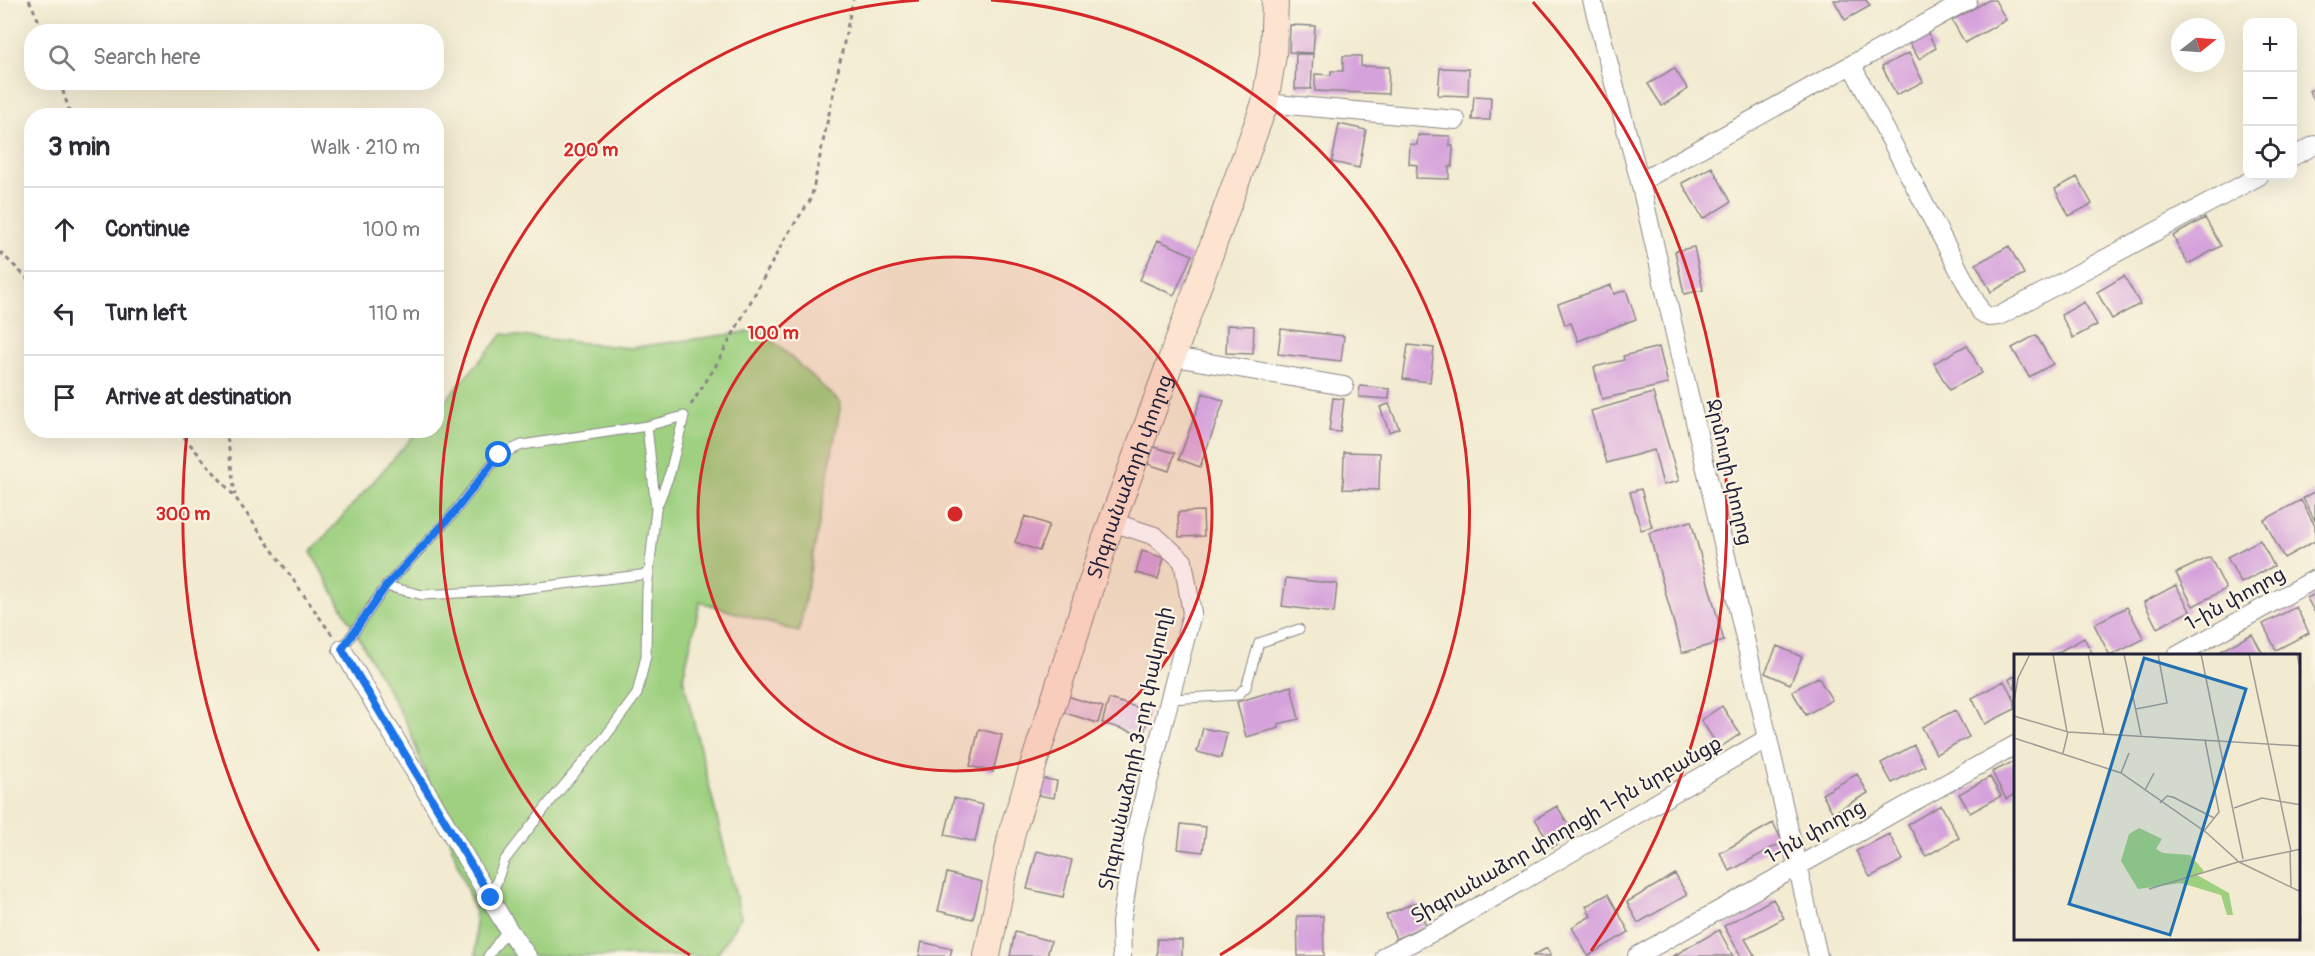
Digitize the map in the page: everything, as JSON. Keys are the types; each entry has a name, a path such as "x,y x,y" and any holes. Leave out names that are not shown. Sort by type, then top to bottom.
{"main road":[{"name":"Տիգրանաձորի փողոց","path":"987,956 1011,832 1112,522 1265,103 1274,55 1275,0"}],"street":[{"name":"Ջրմուղի փողոց","path":"1592,0 1640,182 1818,956"},
{"path":"1640,182 1968,0"},
{"path":"1852,66 1981,312 1989,317 1999,316 2252,180"},
{"path":"1265,103 1456,120"},
{"path":"2297,155 2315,145"},
{"path":"1174,357 1344,386"},
{"name":"Տիգրանաձորի 3-րդ փակուղի","path":"1112,522 1155,536 1183,561 1192,613 1135,833 1121,924 1122,956"},
{"name":"1-ին փողոց","path":"2180,654 2315,579"},
{"path":"342,649 508,928 527,956"},
{"name":"Տիգրանաձոր փողոցի 1-ին նրբանցք","path":"1385,956 1443,927 1768,738"},
{"name":"1-ին փողոց","path":"1637,956 2014,747"}],"lane":[{"path":"342,649 386,586 452,515 499,455 522,445 647,426 684,416 670,473 656,509"},
{"path":"491,898 504,861 637,694 646,656 649,574 656,509 647,426"},
{"path":"386,586 423,595 512,590 649,574"},
{"path":"1171,699 1238,695 1246,687 1259,643 1299,629"},
{"path":"488,956 508,928"}],"path":[{"path":"29,0 40,24"},
{"path":"684,416 715,367 758,285 811,199 853,0"},
{"path":"63,90 69,108"},
{"path":"0,252 24,274"},
{"path":"185,438 235,497 342,649"},
{"path":"225,438 235,497"}],"green space":[{"path":"761,330 841,403 799,632 700,602 683,678 741,917 716,956 476,956 475,912 409,728 311,552 412,438 444,438 444,402 503,334 629,348"}],"building":[{"path":"1834,0 1866,0 1870,6 1845,20"},
{"path":"1989,0 1995,0 2006,20 1965,43 1952,20"},
{"path":"1290,25 1315,26 1313,53 1289,52"},
{"path":"1926,30 1936,48 1919,59 1908,41"},
{"path":"1909,53 1923,82 1896,95 1882,66"},
{"path":"1296,54 1313,54 1311,89 1295,89"},
{"path":"1343,56 1361,56 1361,66 1389,67 1388,94 1315,91 1315,74 1331,75 1331,71 1343,71"},
{"path":"1440,68 1469,69 1468,96 1438,95"},
{"path":"1674,68 1688,89 1662,106 1648,84"},
{"path":"2315,88 2315,102 2309,91"},
{"path":"1474,96 1491,97 1490,120 1472,120"},
{"path":"1339,124 1366,130 1359,168 1332,162"},
{"path":"1418,135 1450,136 1450,146 1453,146 1449,179 1416,178 1417,165 1409,164 1410,144 1417,145"},
{"path":"1712,167 1731,202 1703,219 1682,183"},
{"path":"2077,177 2092,204 2069,216 2055,189"},
{"path":"2205,218 2221,246 2188,264 2173,236"},
{"path":"1158,240 1192,255 1174,295 1140,280"},
{"path":"2009,246 2024,274 1991,292 1976,264"},
{"path":"1694,247 1703,290 1684,294 1675,251"},
{"path":"2124,276 2140,304 2112,319 2097,292"},
{"path":"1611,285 1614,294 1626,290 1636,319 1578,341 1571,323 1565,325 1558,304"},
{"path":"2084,302 2097,325 2073,338 2061,315"},
{"path":"1227,325 1254,326 1253,354 1226,353"},
{"path":"1281,329 1344,336 1341,361 1278,354"},
{"path":"2036,335 2053,364 2029,377 2012,348"},
{"path":"1408,345 1434,348 1430,382 1403,379"},
{"path":"1967,345 1982,373 1949,390 1934,363"},
{"path":"1659,347 1668,384 1602,399 1594,367 1624,360 1623,356"},
{"path":"1360,386 1390,389 1389,399 1359,397"},
{"path":"1203,393 1224,401 1200,467 1179,459"},
{"path":"1653,393 1679,481 1663,485 1654,450 1607,463 1591,411"},
{"path":"1333,398 1344,399 1340,432 1329,431"},
{"path":"1389,404 1399,428 1389,432 1380,407"},
{"path":"1154,447 1175,453 1169,471 1148,464"},
{"path":"1344,452 1380,453 1379,490 1343,489"},
{"path":"1641,489 1652,527 1641,530 1630,492"},
{"path":"2315,491 2315,521 2303,498"},
{"path":"2301,500 2315,526 2315,541 2284,558 2264,520"},
{"path":"1203,511 1204,536 1179,537 1178,512"},
{"path":"1025,516 1049,525 1039,551 1015,542"},
{"path":"1691,521 1724,641 1682,653 1649,533"},
{"path":"2260,540 2274,566 2241,583 2227,557"},
{"path":"1142,551 1164,558 1158,579 1136,573"},
{"path":"2210,557 2226,589 2193,606 2176,573"},
{"path":"1286,578 1337,584 1334,613 1282,606"},
{"path":"2176,585 2190,611 2157,628 2144,602"},
{"path":"2315,594 2315,613 2307,598"},
{"path":"2127,607 2144,639 2114,654 2109,654 2094,624"},
{"path":"2296,607 2309,633 2276,650 2263,624"},
{"path":"2252,634 2263,654 2221,654 2220,651"},
{"path":"2084,638 2093,654 2055,654"},
{"path":"1777,646 1802,657 1790,684 1765,673"},
{"path":"2014,676 2014,688 2009,679"},
{"path":"1818,677 1832,700 1806,715 1792,691"},
{"path":"2004,681 2014,699 2014,710 1985,724 1972,698"},
{"path":"1291,686 1299,719 1278,724 1279,728 1246,737 1237,702"},
{"path":"1067,696 1103,707 1098,723 1062,712"},
{"path":"1109,699 1150,711 1143,735 1102,723"},
{"path":"1722,706 1740,734 1719,748 1701,720"},
{"path":"1955,710 1969,737 1936,754 1922,727"},
{"path":"1203,728 1227,733 1221,758 1197,752"},
{"path":"979,729 1002,735 993,772 970,766"},
{"path":"1914,745 1925,766 1892,783 1881,763"},
{"path":"2014,761 2014,795 2006,799 1992,772"},
{"path":"1857,774 1868,793 1833,813 1822,794"},
{"path":"1990,777 2001,796 1970,813 1959,794"},
{"path":"1040,778 1057,781 1054,798 1037,795"},
{"path":"954,798 983,805 975,842 945,835"},
{"path":"1941,805 1959,838 1926,856 1908,824"},
{"path":"1557,806 1574,834 1552,847 1535,819"},
{"path":"1773,823 1783,842 1730,871 1720,853"},
{"path":"1181,824 1206,827 1203,852 1178,849"},
{"path":"1889,834 1903,860 1870,877 1856,851"},
{"path":"1037,851 1072,860 1063,897 1027,889"},
{"path":"947,873 982,882 973,919 938,911"},
{"path":"1675,874 1687,895 1638,923 1627,902"},
{"path":"1608,894 1629,932 1588,956 1572,927 1591,916 1586,906"},
{"path":"1773,899 1784,918 1745,939 1755,956 1741,956 1724,926"},
{"path":"1416,902 1426,925 1396,939 1386,915"},
{"path":"1297,916 1323,916 1324,956 1298,956"},
{"path":"1719,930 1733,956 1673,956"},
{"path":"1015,932 1051,941 1047,956 1010,956"},
{"path":"1157,939 1182,940 1182,956 1157,956"},
{"path":"922,942 952,949 950,956 919,956"},
{"path":"1547,948 1551,956 1532,956"}],"route":[{"path":"491,898 342,649 386,586 452,515 499,455"}]}
